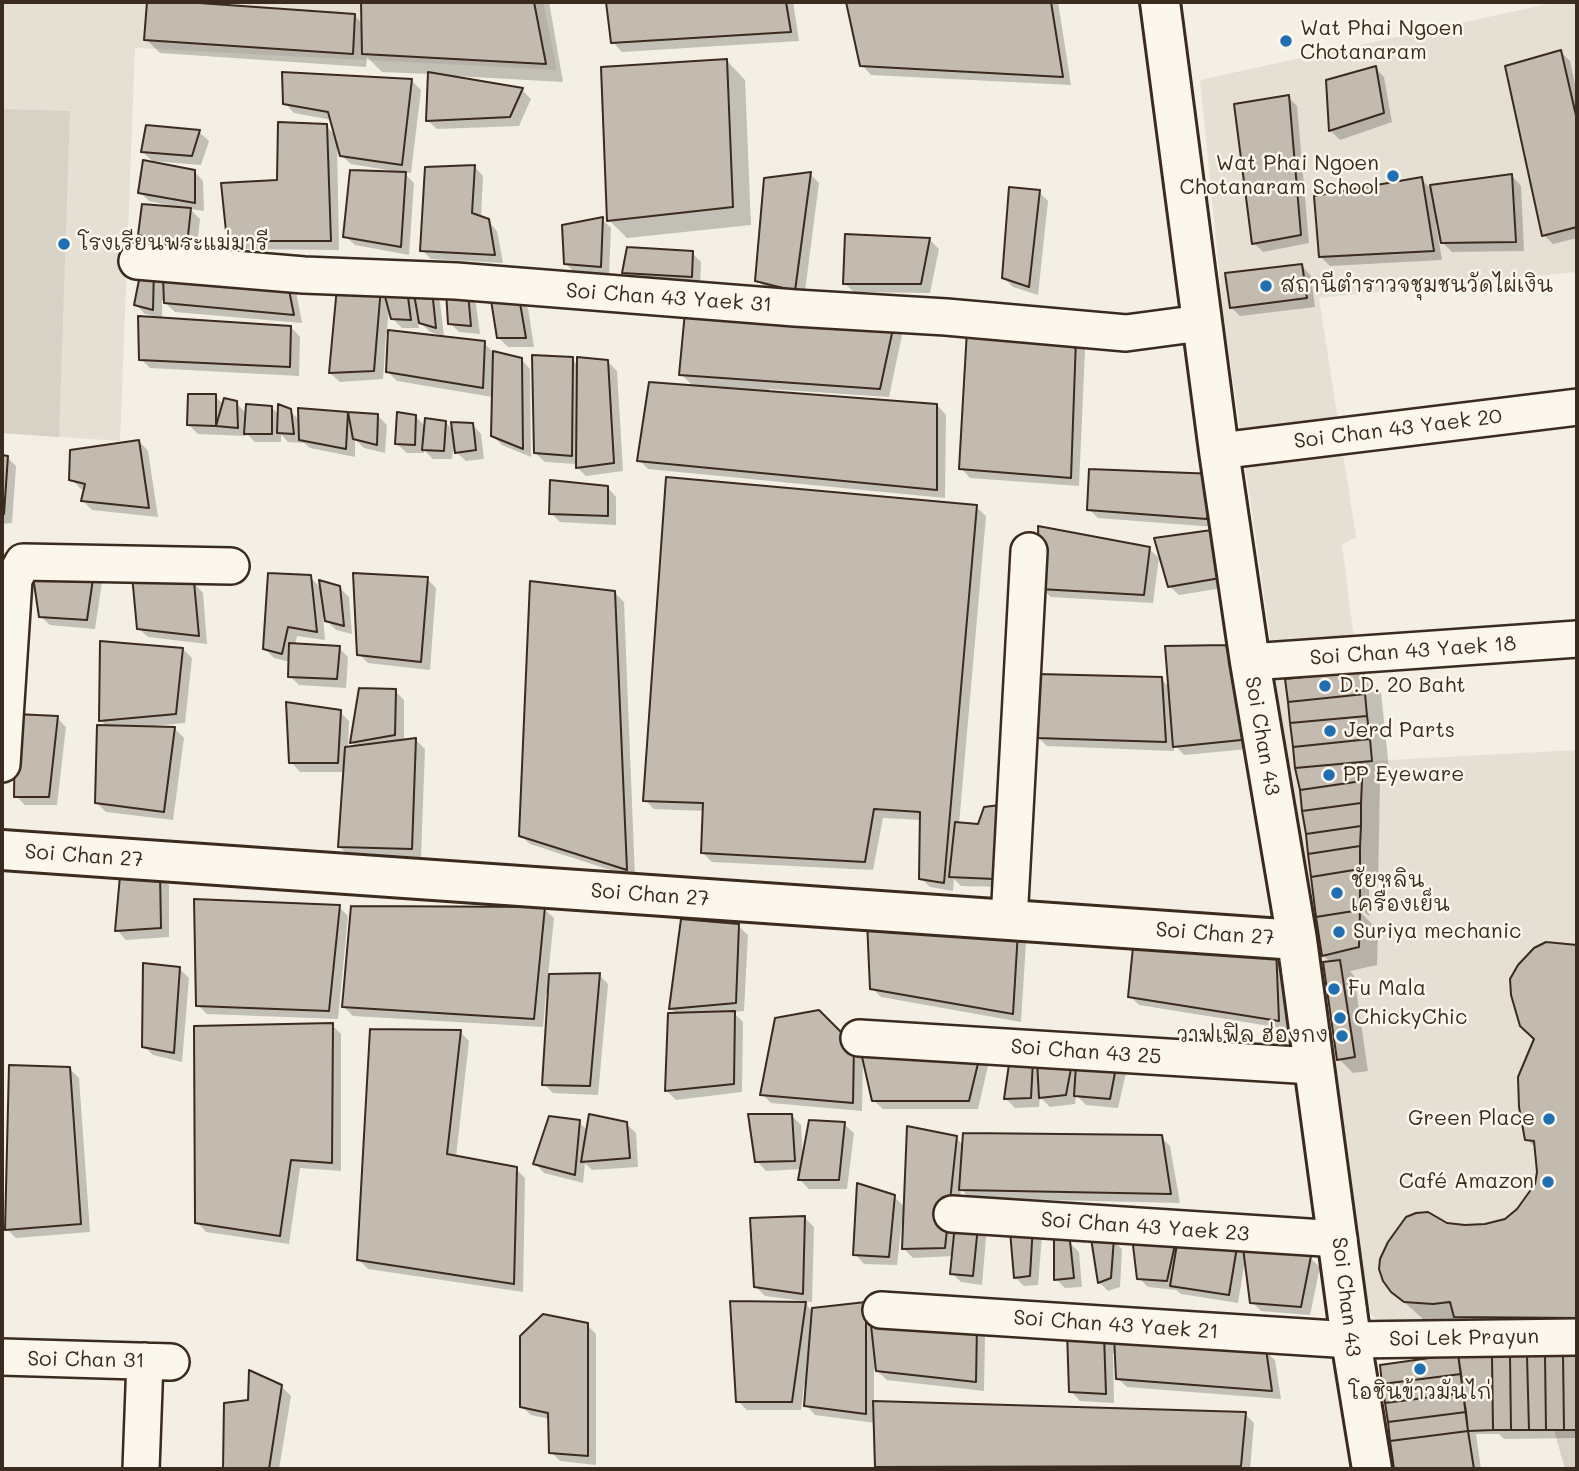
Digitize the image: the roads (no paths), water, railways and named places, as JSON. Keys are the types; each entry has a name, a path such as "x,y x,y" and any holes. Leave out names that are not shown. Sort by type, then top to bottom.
{"street":[{"name":"Soi Chan 43","path":"1160,2 1219,452 1250,662 1297,940 1339,1239 1350,1339 1372,1469"},
{"name":"Soi Chan 43 Yaek 31","path":"136,261 304,275 456,281 1126,333 1201,323"},
{"name":"Soi Chan 43 Yaek 20","path":"1219,452 1577,407"},
{"path":"1009,921 1029,551"},
{"path":"2,764 14,579 23,562 231,566"},
{"name":"Soi Chan 43 Yaek 18","path":"1250,662 1577,639"},
{"name":"Soi Chan 27","path":"2,850 1297,940"},
{"name":"Soi Chan 43 25","path":"859,1038 1313,1066"},
{"name":"Soi Chan 43 Yaek 23","path":"952,1214 1339,1239"},
{"name":"Soi Chan 43 Yaek 21","path":"881,1310 1350,1339"},
{"name":"Soi Lek Prayun","path":"1350,1339 1577,1337"},
{"name":"Soi Chan 31","path":"2,1357 158,1361 141,1469"}],"place":[{"name":"Wat Phai Ngoen Chotanaram","path":"1286,41"},
{"name":"Wat Phai Ngoen Chotanaram School","path":"1393,176"},
{"name":"โรงเรียนพระแม่มารี","path":"64,244"},
{"name":"สถานีตำราวจชุมชนวัดไผ่เงิน","path":"1266,286"},
{"name":"D.D. 20 Baht","path":"1325,686"},
{"name":"Jerd Parts","path":"1330,731"},
{"name":"PP Eyeware","path":"1329,775"},
{"name":"ชัยหลิน เครื่องเย็น","path":"1337,893"},
{"name":"Suriya mechanic","path":"1339,932"},
{"name":"Fu Mala","path":"1334,989"},
{"name":"ChickyChic","path":"1340,1018"},
{"name":"วาฟเฟิล ฮ่องกง","path":"1342,1036"},
{"name":"Green Place","path":"1549,1119"},
{"name":"Café Amazon","path":"1548,1182"},
{"name":"โอชินข้าวมันไก่","path":"1420,1369"}]}
